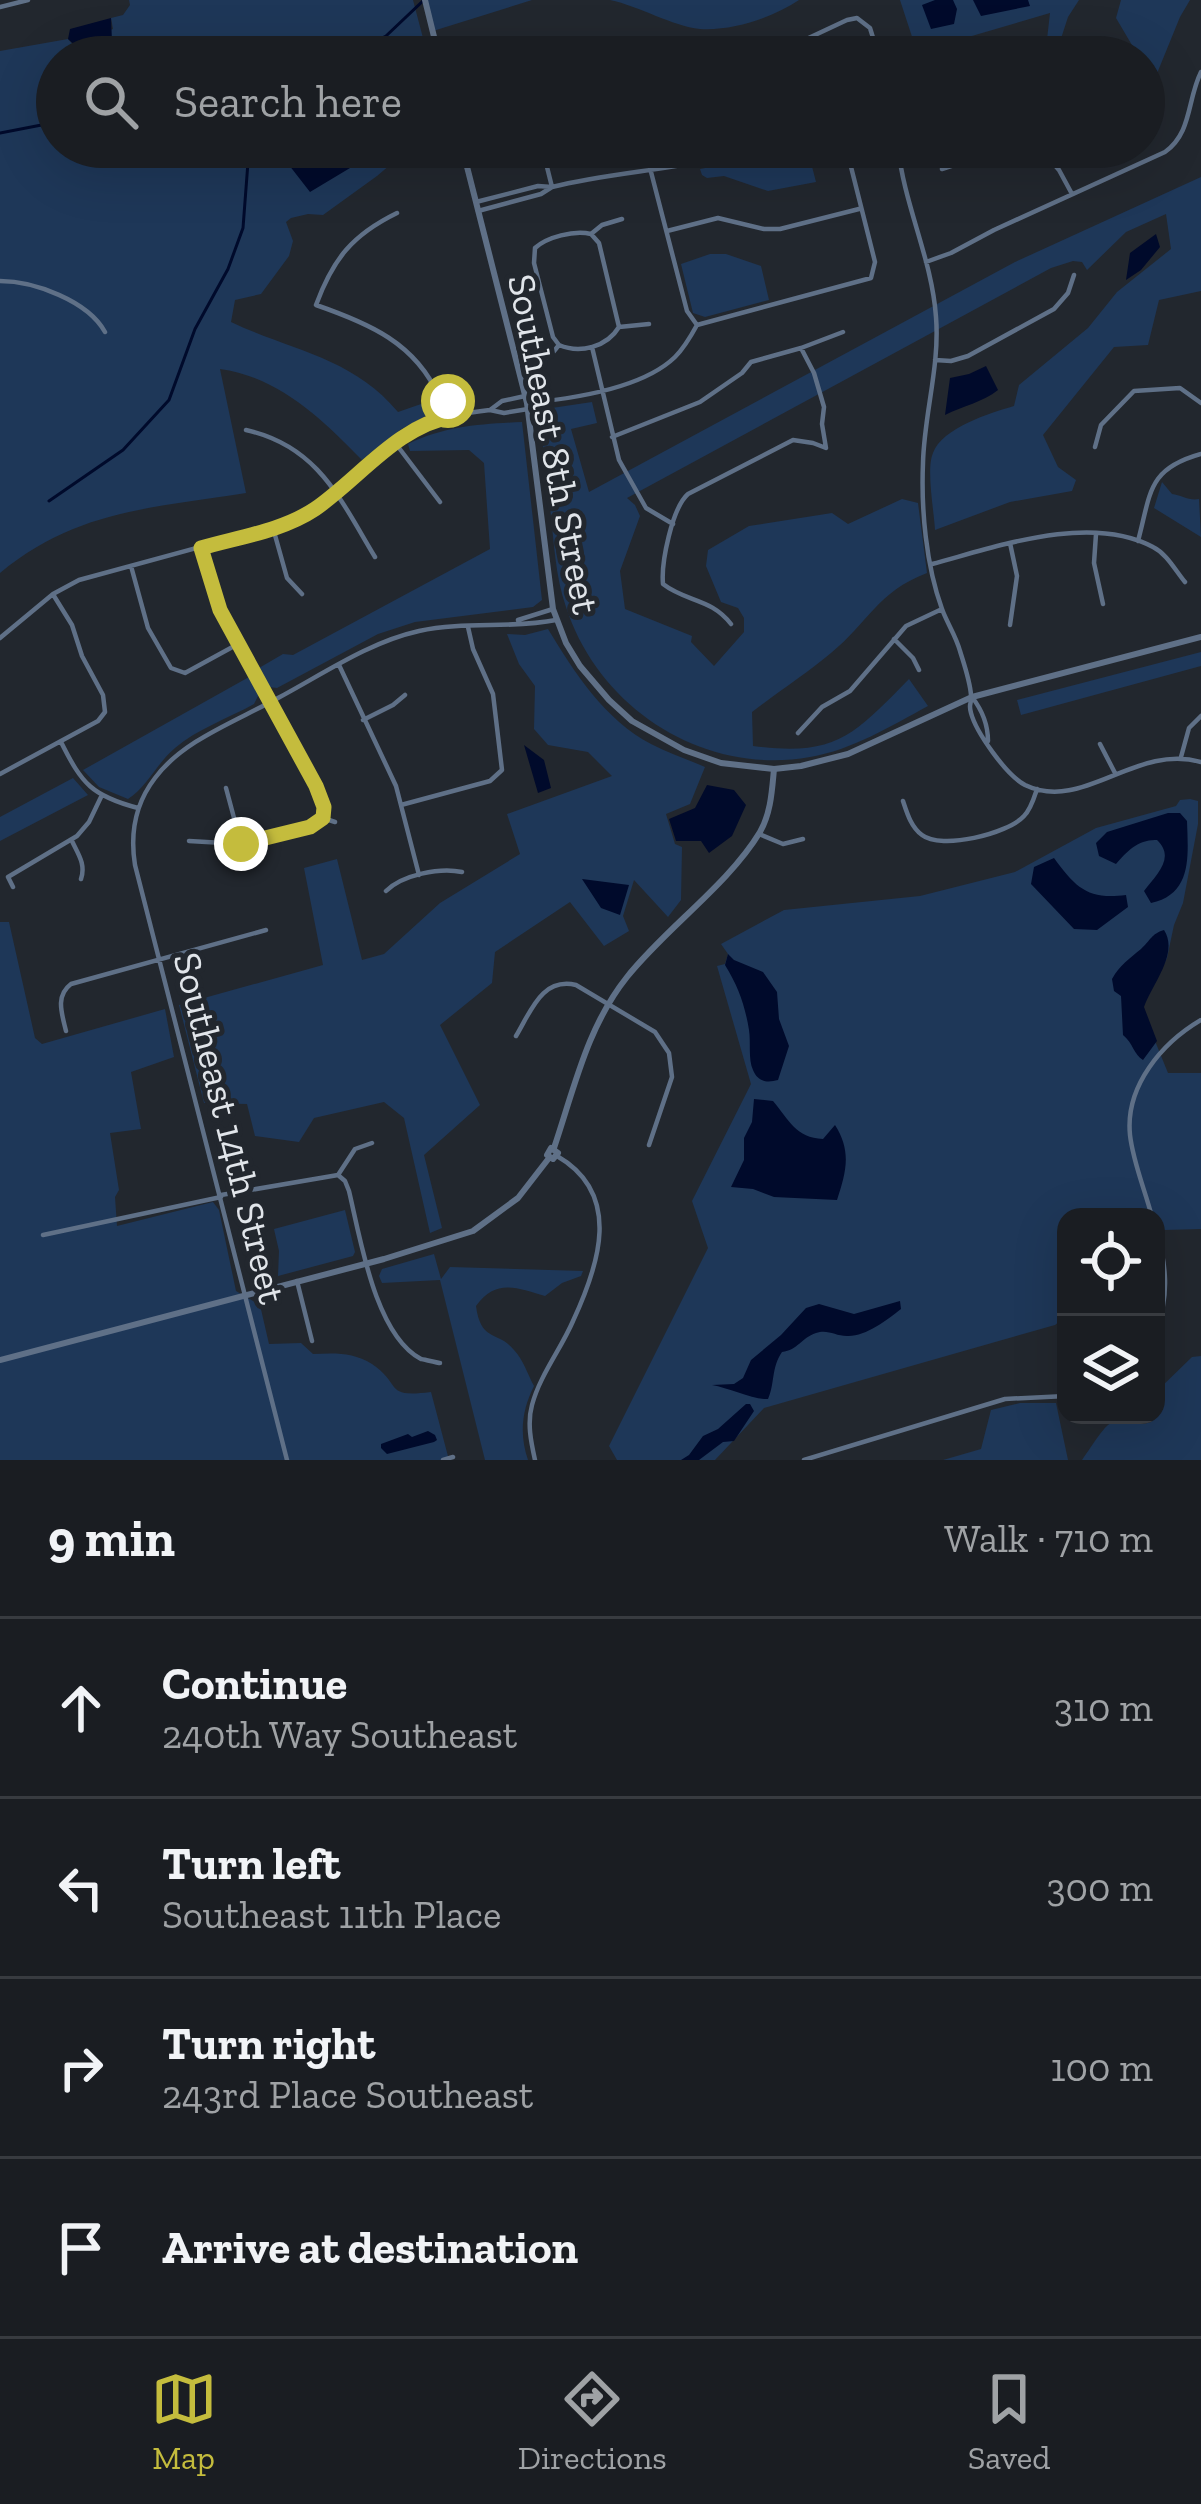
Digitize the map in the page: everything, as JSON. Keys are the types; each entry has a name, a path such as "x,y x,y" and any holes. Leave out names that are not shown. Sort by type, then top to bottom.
{"street":[{"path":"0,7 28,0"},
{"path":"425,0 434,36"},
{"path":"813,36 856,18 874,36"},
{"path":"1165,150 1184,130 1201,72"},
{"name":"Southeast 8th Street","path":"467,168 526,403 556,620 580,666 632,721 709,759 774,769 801,766 848,754 972,697 1201,637"},
{"path":"547,168 552,187"},
{"path":"477,207 538,186 650,168 687,311 698,325"},
{"path":"490,410 502,401 526,403 602,390 647,376 672,360 698,325 863,281 873,274 875,262 851,168"},
{"path":"901,168 936,311 922,468 932,564 942,609 957,640 972,697 981,709 988,742 1006,771 1037,789 1067,791 1148,762 1181,757 1201,762"},
{"path":"1057,168 1072,194"},
{"path":"925,262 951,254 1127,168"},
{"path":"667,231 718,218 780,229 861,208"},
{"path":"397,213 368,229 342,253 316,305 365,322 393,339 418,363 439,397 443,418"},
{"path":"590,233 599,243 619,327 611,338 592,347 568,349 553,337 534,263 535,248 622,219"},
{"path":"935,360 968,356 1054,309 1068,293 1074,275"},
{"path":"0,280 43,289 91,313 105,332"},
{"path":"619,327 649,324"},
{"path":"612,436 700,401 751,362 843,332"},
{"path":"534,361 550,356 559,345"},
{"path":"592,347 619,460 642,502 673,524"},
{"path":"730,623 716,607 672,592 663,584 673,524 678,505 688,494 793,440 826,448 824,407 800,349"},
{"path":"1095,447 1101,425 1135,391 1180,388 1201,402"},
{"path":"439,397 448,401 453,416"},
{"path":"0,638 79,580 273,528 308,513 421,427 453,416 490,410 504,413 526,403"},
{"path":"246,430 297,449 336,492 375,557"},
{"path":"396,444 440,502"},
{"path":"1138,541 1156,478 1174,462 1201,454"},
{"path":"273,528 287,578 302,594"},
{"path":"932,564 1053,534 1096,534 1138,541 1162,553 1185,582"},
{"path":"1096,534 1094,563 1102,604"},
{"path":"1010,542 1017,576 1010,626"},
{"path":"201,548 220,610 316,786 323,818"},
{"path":"131,566 148,628 169,665 179,672 191,670 238,644"},
{"path":"0,775 98,721 106,707 72,625 53,595"},
{"path":"513,623 553,609"},
{"path":"798,734 822,707 850,692 915,620 942,609"},
{"path":"61,742 82,779 101,797 138,808 156,776 176,756 398,637 439,627 534,625 556,620"},
{"path":"401,805 490,782 499,775 503,764 494,694 472,650 467,625"},
{"path":"894,639 919,670"},
{"path":"339,665 389,770 419,875"},
{"path":"363,720 405,695"},
{"path":"1181,757 1189,728 1201,716"},
{"path":"1100,744 1115,773"},
{"path":"0,1360 473,1231 518,1198 553,1154 580,1064 607,1006 627,977 759,833 771,799 774,769"},
{"path":"226,788 241,844"},
{"path":"903,801 921,835 950,842 1017,822 1037,789"},
{"path":"13,886 8,877 72,842 85,829 101,797"},
{"name":"Southeast 14th Street","path":"138,808 133,853 287,1460"},
{"path":"323,818 335,822"},
{"path":"189,841 241,844 310,827 323,818"},
{"path":"759,833 783,844 802,839"},
{"path":"72,842 82,861 81,879"},
{"path":"386,891 419,875 448,869 462,872"},
{"path":"66,1031 60,1005 65,988 266,930"},
{"path":"516,1036 541,993 556,983 576,985 656,1032 669,1053 672,1077 649,1145"},
{"path":"1150,1208 1130,1134 1130,1113 1156,1057 1201,1020"},
{"path":"338,1175 355,1149 372,1143"},
{"path":"535,1460 532,1404 574,1320 601,1232 597,1204 586,1180 553,1154"},
{"path":"44,1235 338,1175 349,1191 378,1304 421,1359 440,1364"},
{"path":"297,1281 312,1341"},
{"path":"804,1460 1005,1400 1057,1397"},
{"path":"443,1460 453,1457"}],"shaded area":[{"path":"129,0 413,0 422,36 97,36 113,29 111,18 123,15"},
{"path":"425,0 532,0 433,31"},
{"path":"610,0 799,0 752,22 700,29"},
{"path":"900,0 1079,0 1062,36 1047,36 1050,13 972,36 912,36"},
{"path":"953,0 957,9 954,24 931,29 922,5"},
{"path":"973,0 1028,0 1030,6 981,16"},
{"path":"1121,0 1190,0 1165,54 1165,36 1127,36 1116,18"},
{"path":"111,18 112,36 69,36 70,29"},
{"path":"36,45 36,168 386,168 323,215 308,214 286,222 293,241 289,256 261,294 235,300 231,322 341,367 398,412 424,403 431,413 362,460 281,391 220,369 246,493 147,508 86,524 57,536 0,573 0,51"},
{"path":"291,168 350,168 310,192"},
{"path":"812,168 816,182 768,191 724,176 707,178 700,169"},
{"path":"1201,177 1201,291 1159,300 1148,345 1114,347 1043,435 1058,467 1076,480 1072,491 1010,502 935,530 931,460 938,444 956,429 1014,406 1019,385 1088,328 1117,292 1171,249 1166,214 1126,232 1087,270 1082,262 1073,261 1051,268 627,498 640,516 620,571 625,609 692,636 691,642 714,666 744,632 744,618 738,608 721,602 706,566 708,550 749,526 832,513 848,524 902,499 918,503 927,573 896,589 844,642 752,712 753,746 805,748 842,738 909,679 928,706 841,749 770,760 695,745 630,704 603,676 582,644 559,583 539,416 545,409 592,402 597,423 571,429 589,492 1015,262"},
{"path":"1156,234 1160,247 1126,280 1130,253"},
{"path":"726,254 761,266 769,300 705,317 693,313 681,264"},
{"path":"986,366 998,390 945,415 950,378"},
{"path":"522,422 542,600 533,607 415,622 378,634 277,688 269,687 259,668 283,654 293,655 490,549 484,463 469,450 410,451 408,444 450,430"},
{"path":"1162,482 1172,494 1199,499 1201,537 1154,508"},
{"path":"548,629 580,678 619,722 651,744 705,767 690,804 666,814 675,844 682,847 681,900 668,917 634,880 623,916 629,931 604,946 570,902 495,952 492,983 440,1025 480,1105 424,1155 442,1228 430,1233 404,1118 384,1102 314,1118 299,1142 255,1136 247,1104 204,1103 179,1005 323,965 304,868 337,859 362,960 384,954 440,903 520,854 507,814 612,776 588,752 548,745 534,729 535,686 519,664 507,634"},
{"path":"1201,652 1201,666 1021,715 1017,700"},
{"path":"249,677 259,694 254,704 184,741 128,799 99,787 83,770"},
{"path":"524,745 544,760 551,788 538,793"},
{"path":"73,778 88,795 0,841 0,817"},
{"path":"707,785 734,790 746,805 732,836 709,853 701,841 676,841 669,819 695,808"},
{"path":"1180,800 1198,801 1198,824 1167,958 1142,1009 1168,1073 1201,1073 1201,1229 1165,1230 1165,1208 1057,1208 1055,1325 764,1408 715,1460 617,1460 609,1446 708,1248 692,1201 751,1084 717,966 725,964 728,954 721,944 784,910 920,896 1015,872 1096,828 1176,806"},
{"path":"1180,813 1187,821 1185,871 1174,891 1151,903 1144,891 1165,853 1157,840 1139,844 1116,864 1099,856 1096,843 1107,832"},
{"path":"1054,858 1084,890 1102,896 1126,895 1128,907 1097,930 1074,929 1031,884 1034,867"},
{"path":"582,879 629,885 620,915 601,908"},
{"path":"0,922 9,922 35,1038 42,1044 165,1009 174,1057 131,1072 141,1129 110,1133 119,1190 115,1197 117,1226 213,1202 219,1210 236,1291 260,1305 269,1344 301,1343 313,1354 358,1357 381,1371 399,1391 431,1392 449,1460 0,1460"},
{"path":"1164,930 1167,958 1144,1007 1157,1041 1143,1060 1123,1035 1121,996 1114,991 1112,979"},
{"path":"728,954 763,972 777,992 779,1019 789,1046 778,1080 763,1081 753,1070 745,1012 725,965"},
{"path":"754,1099 773,1101 794,1127 814,1138 823,1139 835,1125 846,1162 837,1200 774,1197 731,1187 744,1160"},
{"path":"345,1210 353,1256 278,1276 274,1229"},
{"path":"434,1254 441,1279 450,1267 583,1271 545,1296 499,1288 476,1306 482,1326 517,1354 534,1386 523,1422 528,1460 485,1460 440,1280 382,1283 382,1269"},
{"path":"900,1301 901,1309 868,1331 854,1336 816,1333 782,1352 768,1399 712,1385 734,1384 743,1378 751,1360 806,1308 819,1304 854,1314"},
{"path":"1201,1356 1201,1460 1082,1460 1110,1424 1165,1424 1165,1383 1192,1357"},
{"path":"1020,1403 1056,1403 1068,1460 943,1460 981,1449 991,1410"},
{"path":"746,1404 754,1411 734,1441 723,1442 699,1460 681,1460 703,1436"},
{"path":"428,1431 437,1440 387,1454 381,1448 408,1434"}],"waterway":[{"path":"386,36 424,0"},
{"path":"0,133 36,126"},
{"path":"49,501 123,450 169,400 195,329 228,269 243,228 248,168"}],"route":[{"path":"241,844 320,823 324,807 220,610 201,548 308,513 410,434 453,416 448,401"}]}
